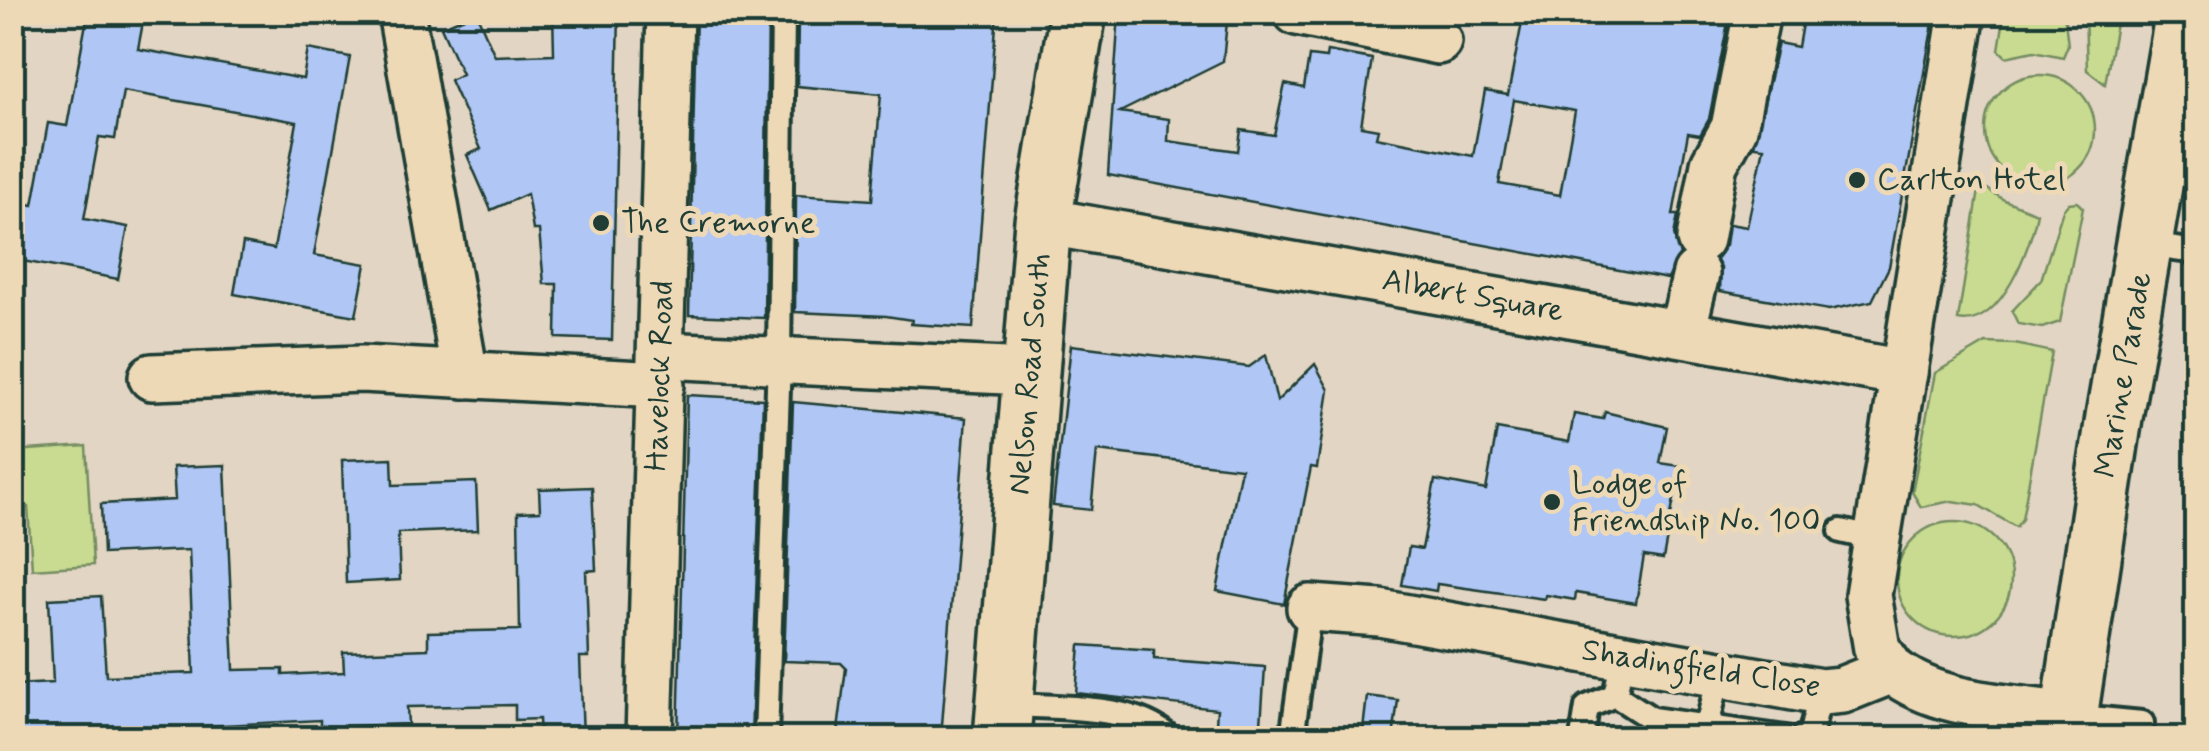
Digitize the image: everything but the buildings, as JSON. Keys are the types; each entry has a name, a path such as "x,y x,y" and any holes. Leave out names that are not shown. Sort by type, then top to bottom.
{"street":[{"path":"401,12 465,375"},
{"name":"Havelock Road","path":"649,738 670,12"},
{"name":"Nelson Road South","path":"1003,721 1043,221 1078,12"},
{"path":"1297,12 1438,41"},
{"path":"1682,332 1714,164 1734,128 1756,12"},
{"path":"1962,12 1904,372 1859,535 1870,625 1877,649 1892,670 1912,686 2067,727"},
{"name":"Marine Parade","path":"2067,727 2114,418 2172,248 2184,12"},
{"name":"Albert Square","path":"1043,221 1904,372"},
{"path":"152,377 362,370 465,375 662,370 778,359 1028,372"},
{"name":"Shadingfield Close","path":"1310,608 1380,612 1619,677 1718,675 1821,692 1842,690 1892,670"}],"lane":[{"path":"766,738 778,359 782,12"},
{"path":"1292,738 1310,608"},
{"path":"1707,728 1718,675"},
{"path":"1582,738 1587,707 1619,677 1652,719 1786,738"},
{"path":"1801,738 1810,736 1821,692"},
{"path":"1003,721 1113,714 1149,724 1170,738"},
{"path":"2067,727 2141,731"}],"green space":[{"path":"2005,12 2064,13 2068,45 2063,57 2034,51 2006,57 1999,50"},
{"path":"2085,13 2118,13 2105,84 2087,70"},
{"path":"2040,75 2061,79 2079,91 2091,109 2095,130 2091,151 2079,169 2061,181 2040,185 2019,181 2001,169 1989,151 1985,130 1989,109 2001,91 2019,79"},
{"path":"1980,184 2004,200 2037,213 2021,264 2000,299 1988,312 1958,320"},
{"path":"2077,202 2083,208 2060,322 2042,328 2018,324 2012,311 2041,280 2063,210 2069,203"},
{"path":"1986,343 2052,352 2022,519 2016,527 1978,505 1952,501 1921,507 1912,492 1935,373"},
{"path":"86,446 93,565 32,569 28,507 13,508 13,451"},
{"path":"1954,522 1976,527 1994,539 2006,557 2011,579 2006,601 1994,619 1976,631 1954,636 1932,631 1914,619 1902,601 1897,579 1902,557 1914,539 1932,527"}],"place":[{"name":"Carlton Hotel","path":"1857,180"},
{"name":"The Cremorne","path":"601,223"},
{"name":"Lodge of Friendship No. 100","path":"1552,502"}]}
